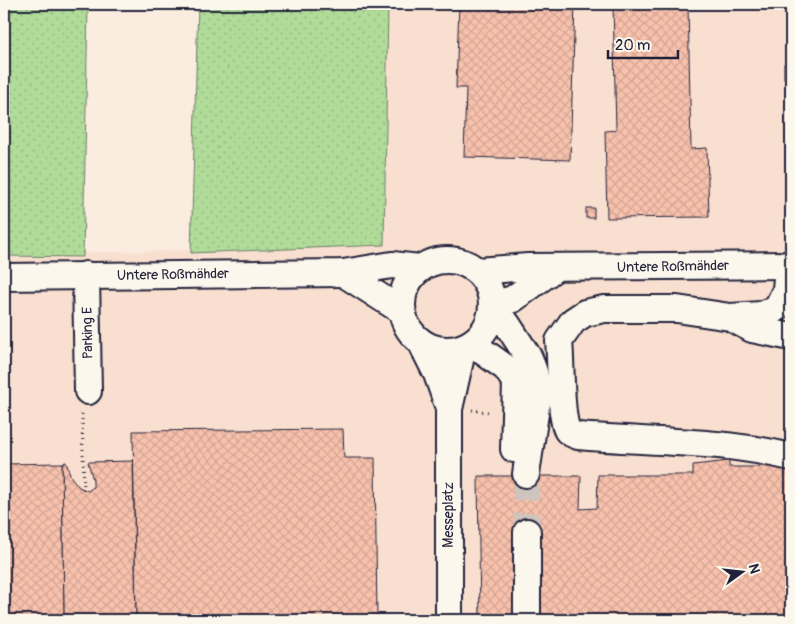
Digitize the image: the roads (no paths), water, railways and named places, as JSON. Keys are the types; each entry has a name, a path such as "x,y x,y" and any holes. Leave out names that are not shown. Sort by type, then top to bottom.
{"street":[{"path":"441,260 454,260 466,264 477,271 485,281 492,310 487,326 467,345 442,350 421,342 405,323 402,311 405,287 411,276 420,268 441,260"},
{"name":"Untere Roßmähder","path":"4,277 343,273 392,265 420,268"},
{"name":"Untere Roßmähder","path":"477,271 528,267 790,265"},
{"path":"790,265 786,290 777,308 761,316 730,317 677,310 604,309 586,313 572,321 559,341 562,368 563,419 568,430 578,436 686,441 772,452 791,457"},
{"path":"492,310 513,300 555,268"},
{"path":"343,273 402,311"},
{"name":"Parking E","path":"86,275 88,391"},
{"path":"467,345 506,368 516,383 520,474 538,393 534,372 522,348 508,324 492,310"},
{"path":"730,317 752,329 791,337"},
{"path":"522,348 559,341"},
{"name":"Messeplatz","path":"421,342 437,374 449,409"},
{"name":"Messeplatz","path":"449,620 449,409 467,345"},
{"path":"513,620 520,532 528,620"}],"tunnel":[{"path":"526,474 527,532"}]}
